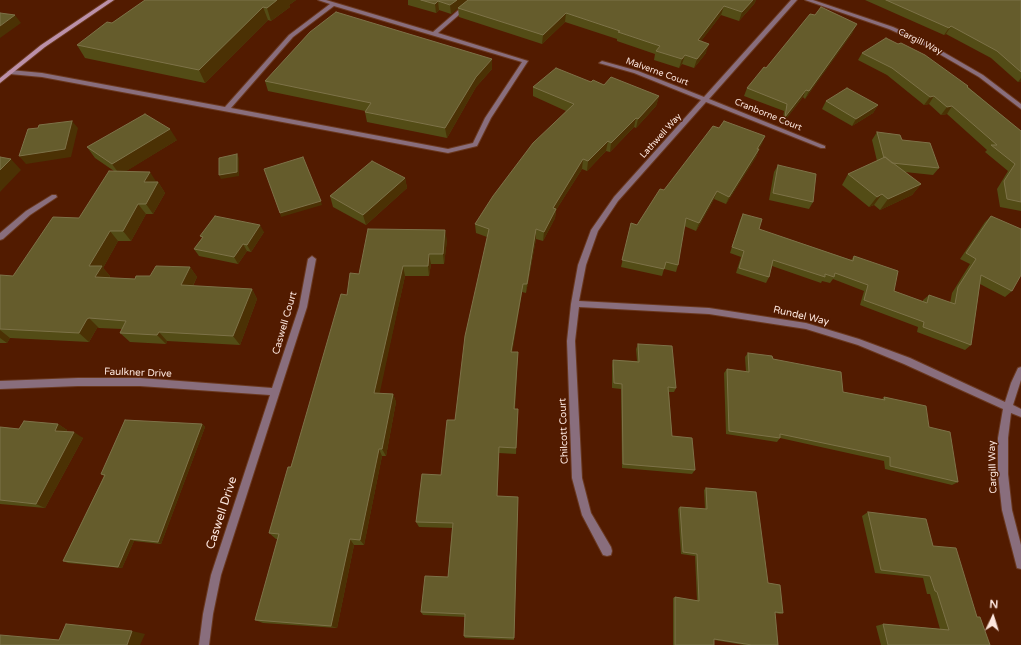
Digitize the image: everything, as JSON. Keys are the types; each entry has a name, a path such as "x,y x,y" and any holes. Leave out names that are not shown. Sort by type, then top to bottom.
{"main road":[{"path":"0,81 43,46 111,0"}],"street":[{"path":"10,72 42,75 448,151 475,145 488,118 525,60 321,0"},
{"path":"435,34 473,0"},
{"name":"Lathwell Way","path":"574,304 582,265 595,230 616,199 794,0"},
{"name":"Cargill Way","path":"808,0 891,28 924,43 981,76 1020,104"},
{"path":"227,109 290,36 333,4"},
{"name":"Malverne Court","path":"602,63 636,72 705,100"},
{"name":"Cranborne Court","path":"705,100 823,147"},
{"path":"0,237 28,213 54,197"},
{"name":"Caswell Court","path":"275,392 303,307 312,259"},
{"name":"Rundel Way","path":"574,304 709,311 806,326 880,350 1021,413"},
{"name":"Chilcott Court","path":"574,304 571,341 577,478 587,515 607,551"},
{"name":"Cargill Way","path":"1021,371 1015,383 1008,408 1003,438 1003,474 1007,510 1021,564"},
{"name":"Faulkner Drive","path":"0,385 78,382 140,382 275,392"},
{"name":"Caswell Drive","path":"204,645 208,614 216,575 275,392"}],"building":[{"path":"145,0 277,0 267,8 263,7 199,70 77,45 107,22 112,23"},
{"path":"421,0 457,0 450,5 438,1 435,4"},
{"path":"468,0 753,0 742,12 724,6 698,40 709,44 697,59 685,55 682,59 656,51 660,46 566,13 543,35 458,8"},
{"path":"886,0 1021,0 1021,72 997,51 951,26 949,28"},
{"path":"821,7 857,24 809,91 806,90 785,117 787,104 747,88 764,67 766,68 810,14 815,15"},
{"path":"336,12 492,59 476,77 445,128 365,112 371,103 265,81 310,32"},
{"path":"0,13 15,15 0,26"},
{"path":"886,38 898,44 901,43 925,55 968,86 967,87 1021,131 1021,202 1007,199 1004,181 1015,164 991,145 997,145 952,106 947,107 934,96 930,97 892,68 862,53"},
{"path":"556,68 591,82 593,80 604,85 611,77 659,96 638,119 636,118 611,143 608,141 588,161 583,159 553,208 556,209 544,232 536,229 527,284 523,284 511,352 518,352 514,409 518,409 516,448 499,447 497,496 518,497 514,638 464,636 465,614 421,612 425,576 448,577 453,523 416,522 422,474 441,475 447,420 455,420 465,336 489,229 475,224 493,196 533,143 574,104 533,87"},
{"path":"847,88 878,105 856,119 826,101"},
{"path":"145,114 170,129 112,164 87,147"},
{"path":"72,121 65,149 19,156 28,129 38,128 39,125"},
{"path":"724,121 765,136 757,149 759,149 729,197 717,191 699,223 686,218 678,265 666,262 664,269 622,260 631,223 637,225 660,189 664,190 713,126 719,128"},
{"path":"877,132 900,135 902,140 930,143 939,168 892,163 885,157 884,158"},
{"path":"237,154 237,172 219,175 219,158"},
{"path":"0,157 11,159 0,170"},
{"path":"303,157 321,201 280,213 264,169"},
{"path":"885,157 921,184 888,199 882,194 877,197 848,174"},
{"path":"372,161 405,178 363,215 330,196"},
{"path":"778,165 816,174 813,202 773,193"},
{"path":"109,171 150,172 144,182 158,182 146,204 138,204 123,231 110,231 89,266 102,266 95,277 135,279 136,276 150,276 156,266 190,267 181,285 252,289 233,336 159,332 157,335 120,333 126,321 89,318 79,333 0,329 0,275 13,276 53,217 79,218"},
{"path":"743,214 762,219 759,229 853,261 854,256 898,271 894,291 927,303 929,295 955,304 958,287 976,259 966,253 991,216 1021,229 1021,275 1012,291 981,275 971,345 923,327 924,322 864,300 868,285 835,273 834,277 825,274 825,277 773,260 769,277 739,268 744,251 732,247"},
{"path":"215,216 260,225 247,245 243,244 234,257 194,249 203,237 200,236"},
{"path":"368,229 445,230 443,254 429,254 428,266 403,266 374,393 393,394 382,449 379,449 360,540 350,539 331,626 255,620 279,534 269,533 288,467 291,467 341,294 347,295 350,273 359,274"},
{"path":"638,344 672,346 676,388 668,387 672,436 692,438 695,470 623,464 622,384 614,383 613,360 639,362"},
{"path":"748,353 772,356 773,359 841,372 843,392 885,400 884,397 926,406 929,427 950,432 958,482 890,466 890,457 780,434 780,438 729,431 727,369 749,372"},
{"path":"125,420 202,424 158,542 130,539 118,567 63,561 105,475 101,474"},
{"path":"24,421 58,424 55,431 74,432 36,504 0,500 0,427 19,429"},
{"path":"706,488 756,492 768,583 780,585 783,613 775,612 778,645 752,645 714,639 714,645 675,645 675,597 699,601 697,554 683,552 680,507 707,509"},
{"path":"868,512 926,519 933,546 956,548 977,617 980,617 990,645 888,645 883,624 949,630 937,592 935,591 930,576 881,570"},
{"path":"66,624 132,631 127,645 0,645 0,635 59,640"}]}
